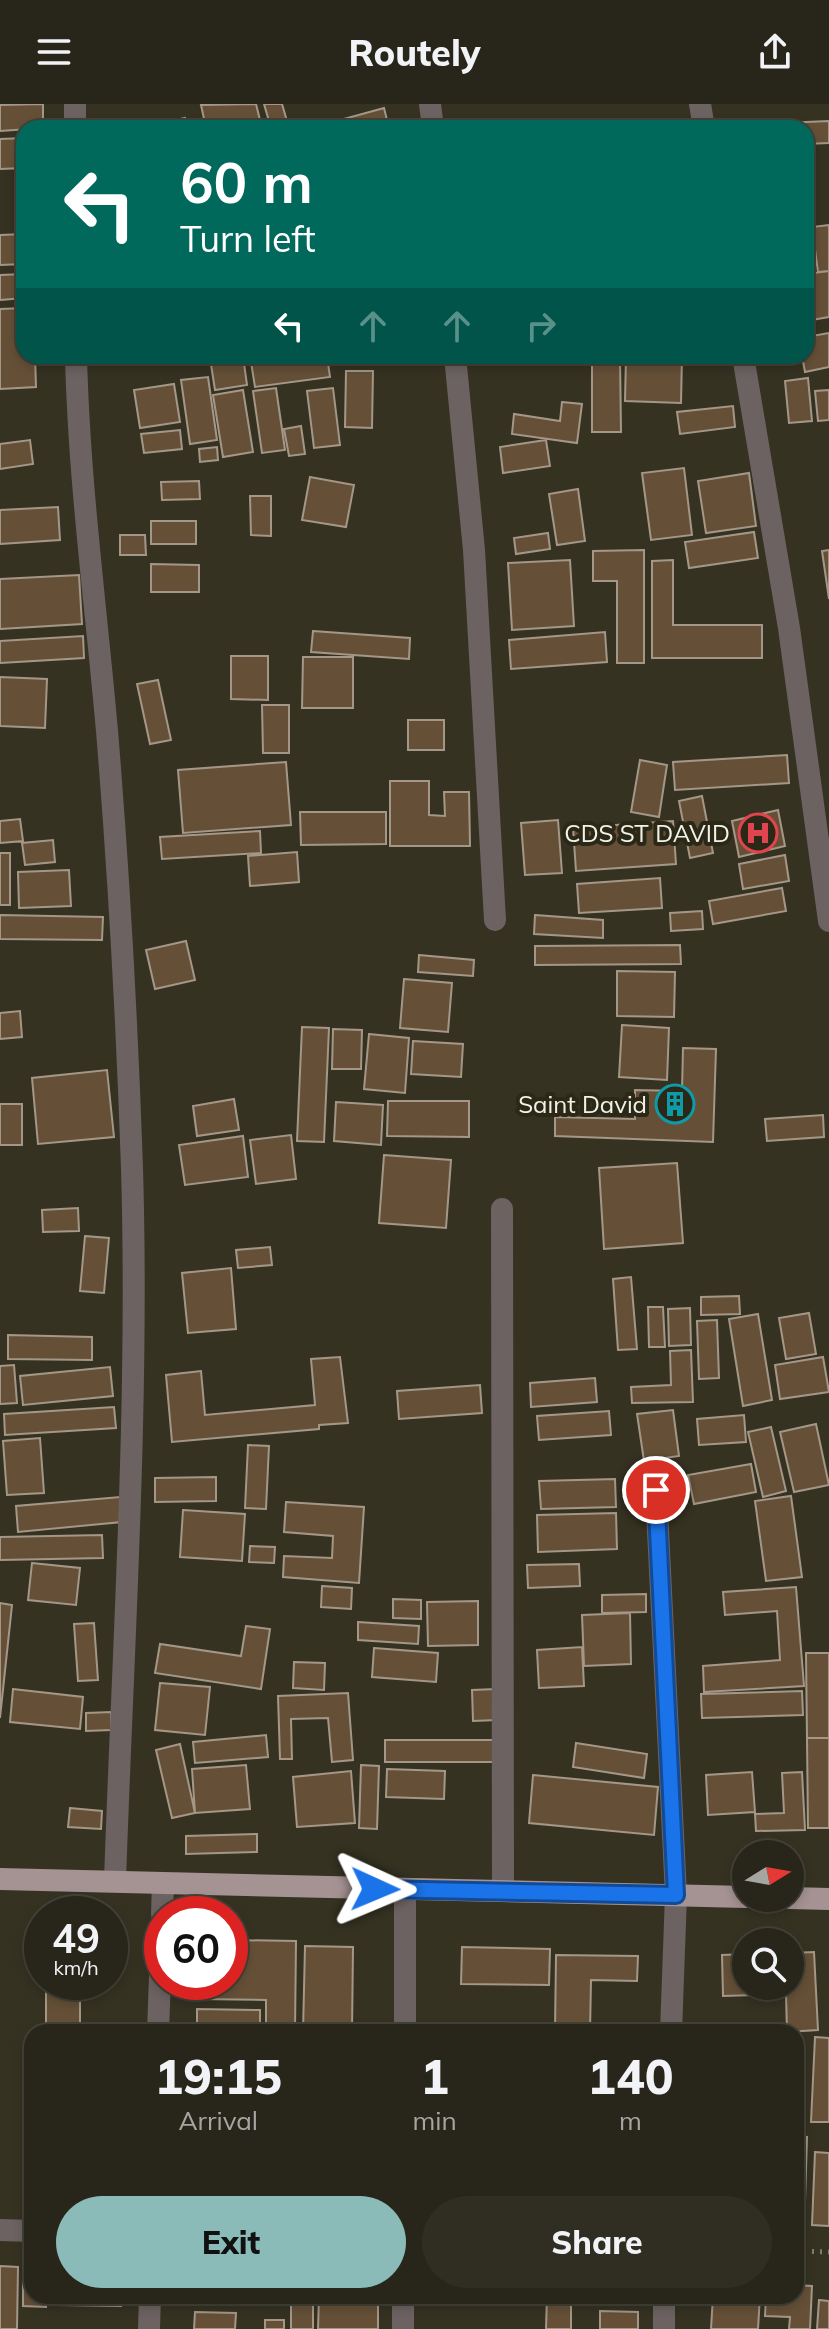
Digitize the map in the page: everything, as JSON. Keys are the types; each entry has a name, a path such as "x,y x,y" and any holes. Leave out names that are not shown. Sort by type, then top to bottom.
{"main road":[{"path":"0,1879 732,1897"},
{"path":"804,1898 829,1899"}],"street":[{"path":"76,364 78,443 116,839 132,1167 134,1307 131,1465 115,1881"},
{"path":"456,364 474,550 495,920"},
{"path":"744,364 789,628 829,921"},
{"path":"502,1209 503,1890"},
{"path":"656,1490 676,1895 671,2024"},
{"path":"163,1884 163,1896"},
{"path":"405,1890 405,2024"},
{"path":"158,2024 159,2000"},
{"path":"0,2230 24,2231"},
{"path":"149,2329 150,2304"},
{"path":"403,2304 403,2329"},
{"path":"664,2304 664,2329"}],"path":[{"path":"804,2251 829,2252"}],"building":[{"path":"43,104 43,120 16,120 16,130 0,131 0,105"},
{"path":"256,104 260,120 204,120 201,105"},
{"path":"264,104 282,104 287,120 269,120"},
{"path":"384,108 387,120 340,120"},
{"path":"829,121 829,143 814,144 814,122"},
{"path":"16,138 16,168 0,169 0,139"},
{"path":"829,225 829,271 818,272 814,227"},
{"path":"16,234 16,264 0,265 0,235"},
{"path":"829,271 829,317 814,320 814,273"},
{"path":"16,274 16,299 0,300 0,275"},
{"path":"16,308 16,364 35,364 36,387 0,389 0,309"},
{"path":"829,333 829,367 805,372 804,364 814,364 814,336"},
{"path":"211,364 244,364 247,385 215,390"},
{"path":"251,364 328,364 330,377 255,387"},
{"path":"592,364 620,364 621,432 592,432"},
{"path":"626,364 682,364 681,403 625,401"},
{"path":"346,371 373,371 372,428 345,427"},
{"path":"208,377 217,440 190,444 181,380"},
{"path":"808,378 812,421 789,423 785,381"},
{"path":"174,384 180,422 140,428 134,390"},
{"path":"276,388 285,450 262,453 253,391"},
{"path":"333,388 340,445 314,448 307,391"},
{"path":"243,390 253,452 223,457 213,395"},
{"path":"829,390 829,420 818,421 815,391"},
{"path":"562,402 582,404 577,443 512,434 514,414 560,421"},
{"path":"733,406 735,427 680,434 677,412"},
{"path":"301,426 305,454 289,456 284,429"},
{"path":"180,430 182,449 144,453 141,434"},
{"path":"30,440 33,464 0,469 0,444"},
{"path":"546,440 550,466 503,473 500,447"},
{"path":"217,447 218,460 200,462 199,449"},
{"path":"684,468 692,535 651,540 642,473"},
{"path":"749,473 756,526 706,533 698,481"},
{"path":"310,477 354,485 346,527 302,520"},
{"path":"199,481 200,499 162,500 161,482"},
{"path":"578,489 585,541 557,545 549,494"},
{"path":"250,496 271,496 271,536 251,535"},
{"path":"58,507 60,540 0,544 0,510"},
{"path":"151,521 196,521 196,544 151,544"},
{"path":"754,532 758,558 689,568 685,542"},
{"path":"548,533 550,549 516,554 514,538"},
{"path":"120,535 145,535 146,555 120,555"},
{"path":"644,550 644,663 617,663 617,581 593,581 593,551"},
{"path":"829,550 829,599 822,551"},
{"path":"570,560 574,626 512,630 508,563"},
{"path":"673,560 673,625 762,625 762,658 652,658 652,561"},
{"path":"151,564 199,565 199,592 151,592"},
{"path":"79,575 82,624 0,629 0,579"},
{"path":"313,631 410,638 409,659 311,652"},
{"path":"605,632 607,662 511,669 509,640"},
{"path":"83,636 84,658 0,663 0,641"},
{"path":"231,656 268,656 268,700 231,699"},
{"path":"303,657 353,657 353,708 302,708"},
{"path":"0,677 47,679 45,728 0,726"},
{"path":"158,680 171,740 150,744 137,684"},
{"path":"262,705 289,705 289,753 263,753"},
{"path":"408,720 444,720 444,750 408,750"},
{"path":"787,755 789,783 675,790 673,762"},
{"path":"640,760 667,765 659,817 631,812"},
{"path":"286,762 291,825 183,833 178,770"},
{"path":"390,781 429,781 429,815 445,816 444,792 469,792 470,846 390,846"},
{"path":"702,796 713,853 690,858 679,801"},
{"name":"CDS ST DAVID","path":"778,810 785,846 739,857 732,821"},
{"path":"300,812 386,812 386,844 301,845"},
{"path":"20,819 23,841 0,843 0,821"},
{"path":"558,820 562,873 525,875 521,823"},
{"path":"673,821 676,864 576,871 573,828"},
{"path":"260,831 261,853 162,859 160,837"},
{"path":"53,840 55,862 25,865 22,843"},
{"path":"297,852 299,882 250,886 248,856"},
{"path":"0,853 10,853 10,905 0,905"},
{"path":"785,855 789,881 743,889 739,864"},
{"path":"69,870 71,906 19,908 18,872"},
{"path":"660,878 662,908 579,913 577,884"},
{"path":"782,888 786,911 713,924 709,901"},
{"path":"702,911 703,929 671,931 670,913"},
{"path":"0,915 103,917 102,940 0,939"},
{"path":"535,915 603,920 603,938 534,934"},
{"path":"186,941 195,980 155,989 146,950"},
{"path":"680,945 681,964 535,965 535,946"},
{"path":"419,955 474,960 473,976 418,972"},
{"path":"617,971 675,972 674,1017 617,1016"},
{"path":"404,979 452,983 448,1032 400,1028"},
{"path":"20,1011 22,1037 0,1039 0,1013"},
{"path":"622,1025 669,1028 667,1080 619,1077"},
{"path":"302,1027 329,1028 324,1142 297,1141"},
{"path":"333,1029 362,1030 361,1069 332,1069"},
{"path":"369,1034 409,1038 405,1093 364,1089"},
{"path":"413,1041 463,1044 461,1077 411,1074"},
{"name":"Saint David","path":"683,1048 716,1049 713,1142 555,1136 555,1117 635,1119 635,1090 682,1091"},
{"path":"107,1070 114,1137 38,1144 32,1078"},
{"path":"234,1099 239,1130 197,1136 193,1106"},
{"path":"388,1101 469,1101 469,1137 387,1136"},
{"path":"336,1102 383,1105 381,1145 334,1141"},
{"path":"0,1104 22,1104 22,1145 0,1145"},
{"path":"823,1115 824,1137 767,1141 765,1119"},
{"path":"291,1135 296,1179 256,1184 250,1140"},
{"path":"243,1136 248,1177 185,1185 179,1145"},
{"path":"384,1155 451,1160 446,1228 379,1223"},
{"path":"677,1163 683,1243 604,1249 599,1168"},
{"path":"78,1208 79,1231 43,1232 42,1210"},
{"path":"85,1236 109,1238 104,1293 80,1291"},
{"path":"270,1247 272,1265 238,1268 236,1250"},
{"path":"231,1268 236,1329 188,1333 182,1273"},
{"path":"631,1277 637,1349 618,1350 613,1279"},
{"path":"739,1296 740,1314 701,1315 701,1297"},
{"path":"648,1307 663,1307 665,1347 649,1347"},
{"path":"690,1308 691,1345 669,1346 668,1309"},
{"path":"809,1313 816,1354 786,1359 779,1318"},
{"path":"758,1314 772,1400 743,1406 729,1319"},
{"path":"717,1320 719,1378 699,1379 697,1321"},
{"path":"8,1335 92,1337 92,1360 8,1359"},
{"path":"691,1350 693,1402 632,1403 631,1387 671,1385 670,1351"},
{"path":"340,1357 348,1423 319,1425 319,1429 172,1442 166,1375 201,1371 205,1415 315,1405 311,1359"},
{"path":"823,1357 829,1392 780,1399 775,1365"},
{"path":"14,1365 17,1403 0,1404 0,1366"},
{"path":"110,1367 113,1396 23,1405 20,1376"},
{"path":"595,1378 597,1402 531,1407 530,1383"},
{"path":"480,1385 482,1413 399,1419 397,1391"},
{"path":"114,1407 116,1428 5,1435 4,1414"},
{"path":"673,1410 679,1456 644,1461 637,1414"},
{"path":"609,1411 611,1435 539,1440 537,1416"},
{"path":"744,1415 746,1442 699,1445 697,1419"},
{"path":"816,1424 829,1485 794,1492 780,1432"},
{"path":"771,1427 786,1491 763,1497 748,1432"},
{"path":"40,1438 44,1493 7,1495 3,1441"},
{"path":"248,1445 269,1446 266,1509 245,1508"},
{"path":"751,1464 756,1492 694,1504 688,1475"},
{"path":"216,1477 216,1501 155,1502 155,1478"},
{"path":"615,1479 616,1507 541,1509 539,1481"},
{"path":"791,1496 802,1577 766,1581 755,1501"},
{"path":"120,1497 122,1522 18,1532 16,1506"},
{"path":"286,1502 364,1507 359,1583 283,1577 284,1556 332,1558 333,1536 284,1532"},
{"path":"183,1510 245,1514 242,1561 180,1557"},
{"path":"616,1513 617,1549 538,1552 537,1515"},
{"path":"102,1535 103,1558 0,1560 0,1537"},
{"path":"250,1546 275,1547 274,1563 249,1562"},
{"path":"32,1563 80,1568 76,1605 28,1600"},
{"path":"579,1564 580,1586 528,1588 527,1565"},
{"path":"322,1586 352,1588 351,1609 321,1607"},
{"path":"796,1587 804,1686 704,1692 703,1666 780,1660 777,1611 725,1615 723,1592"},
{"path":"646,1594 646,1612 602,1613 602,1595"},
{"path":"393,1599 421,1600 421,1619 393,1618"},
{"path":"478,1601 478,1645 428,1646 427,1602"},
{"path":"0,1603 12,1605 0,1718"},
{"path":"630,1613 631,1664 584,1666 582,1615"},
{"path":"358,1622 419,1626 418,1644 358,1640"},
{"path":"94,1623 98,1680 78,1681 74,1624"},
{"path":"246,1626 270,1629 261,1689 155,1673 160,1644 241,1656"},
{"path":"582,1647 584,1686 539,1688 537,1650"},
{"path":"374,1648 438,1653 436,1682 372,1677"},
{"path":"806,1653 829,1653 829,1738 807,1738"},
{"path":"294,1662 325,1663 324,1690 293,1688"},
{"path":"160,1683 210,1687 205,1735 155,1730"},
{"path":"13,1689 83,1697 80,1729 10,1722"},
{"path":"496,1689 497,1720 473,1721 472,1690"},
{"path":"802,1691 803,1715 702,1718 701,1694"},
{"path":"348,1693 353,1760 332,1762 328,1718 291,1719 292,1759 280,1759 278,1696"},
{"path":"111,1712 111,1730 86,1731 86,1713"},
{"path":"266,1735 268,1757 195,1763 193,1742"},
{"path":"807,1738 829,1738 829,1828 808,1828"},
{"path":"385,1740 500,1740 500,1762 385,1762"},
{"path":"576,1743 647,1754 644,1778 573,1767"},
{"path":"180,1744 195,1813 172,1818 156,1750"},
{"path":"246,1765 250,1809 195,1813 192,1769"},
{"path":"361,1765 379,1766 377,1829 359,1828"},
{"path":"387,1769 445,1771 444,1799 386,1797"},
{"path":"351,1771 355,1823 297,1827 293,1777"},
{"path":"752,1772 755,1812 708,1815 706,1775"},
{"path":"802,1772 805,1830 756,1831 755,1814 784,1813 782,1773"},
{"path":"533,1775 658,1787 654,1835 529,1823"},
{"path":"70,1808 102,1811 101,1829 68,1827"},
{"path":"257,1834 257,1852 186,1854 186,1836"},
{"path":"248,1940 296,1941 295,2024 266,2024 266,2000 248,2000"},
{"path":"305,1946 353,1947 352,2024 303,2024"},
{"path":"462,1947 550,1949 549,1985 461,1984"},
{"path":"804,1952 814,1952 818,2030 804,2031 804,2024 787,2024 786,2000 804,2000"},
{"path":"556,1955 638,1956 637,1981 591,1980 590,2024 555,2024"},
{"path":"722,1955 732,1955 732,1996 723,1996"},
{"path":"46,2000 80,2000 80,2024 46,2024"},
{"path":"197,2009 260,2010 260,2024 197,2024"},
{"path":"815,2037 829,2038 829,2122 811,2122"},
{"path":"804,2137 807,2137 804,2233"},
{"path":"815,2152 829,2153 829,2226 812,2225"},
{"path":"0,2266 18,2267 17,2329 0,2329"},
{"path":"24,2277 24,2304 46,2304 46,2307 23,2306"},
{"path":"804,2286 812,2286 810,2329 789,2329 790,2317 765,2316 766,2304 804,2304"},
{"path":"819,2300 829,2301 829,2329 817,2329"},
{"path":"121,2304 121,2306 58,2305"},
{"path":"291,2304 313,2304 313,2329 291,2329"},
{"path":"319,2304 378,2304 378,2329 318,2329"},
{"path":"547,2304 571,2304 571,2329 546,2329"},
{"path":"713,2304 760,2304 758,2329 711,2329"},
{"path":"600,2311 638,2312 638,2329 600,2329"},
{"path":"195,2312 236,2313 235,2329 194,2329"},
{"path":"265,2320 284,2320 284,2329 265,2329"}],"place":[{"name":"CDS ST DAVID","path":"758,833"},
{"name":"Saint David","path":"675,1104"}],"route":[{"path":"375,1889 676,1895 656,1490"}]}
